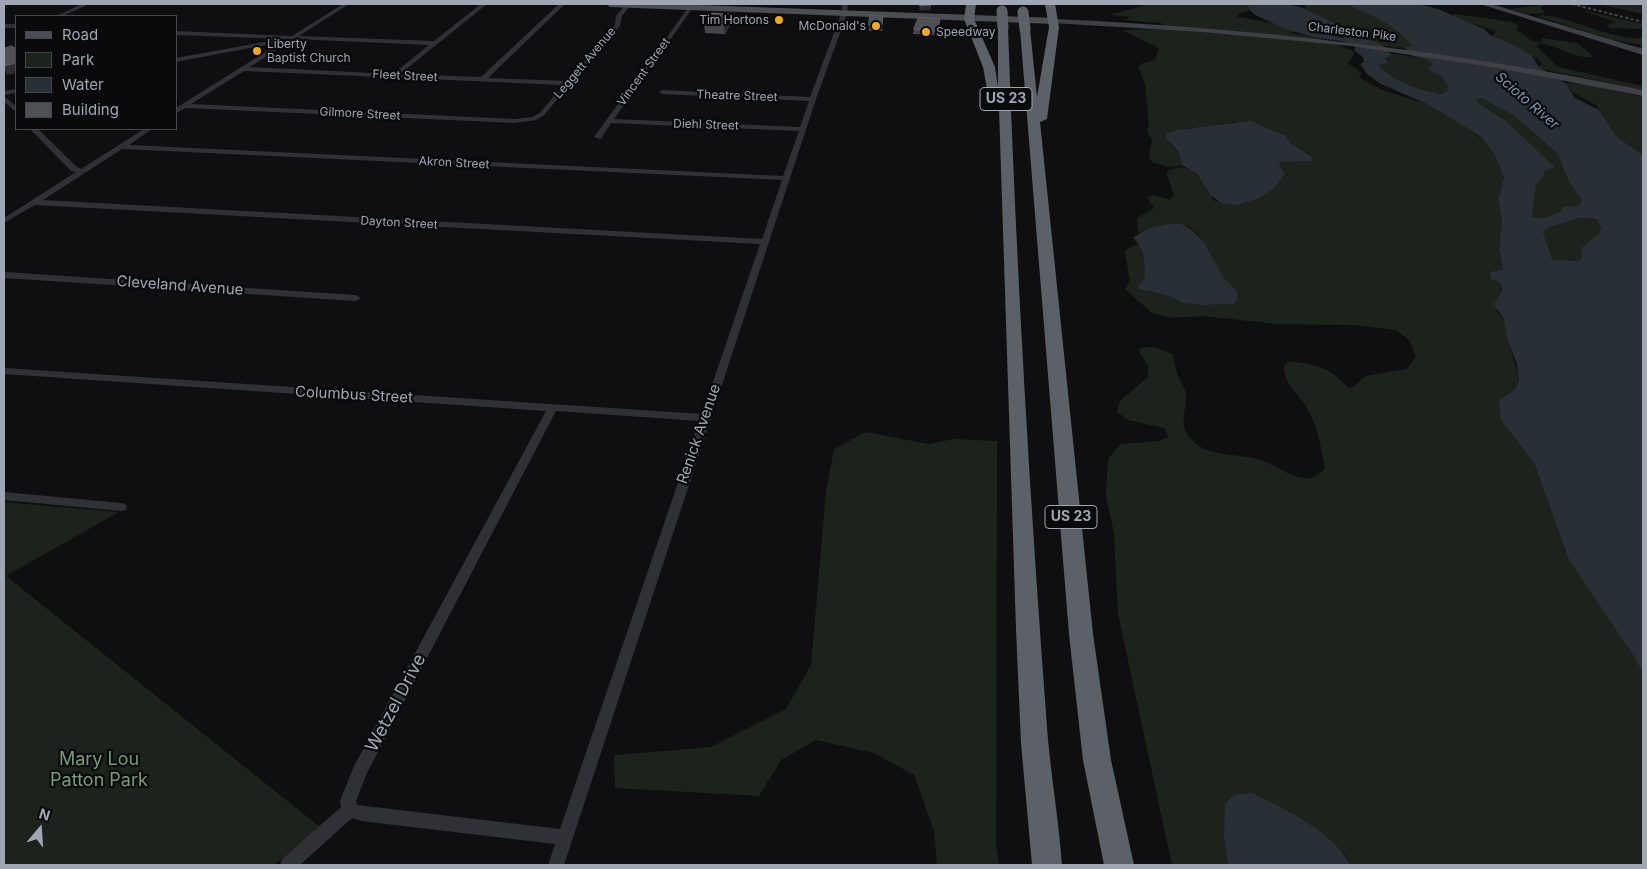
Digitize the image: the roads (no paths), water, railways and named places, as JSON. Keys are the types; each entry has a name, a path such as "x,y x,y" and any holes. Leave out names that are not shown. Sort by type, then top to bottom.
{"highway":[{"path":"971,4 969,18 989,67 1006,171"},
{"path":"1038,166 1042,104 1056,21 1050,4"},
{"name":"US 23","path":"1002,8 1006,171 1034,734 1047,865"},
{"name":"US 23","path":"1023,8 1081,634 1097,760 1119,865"}],"main road":[{"path":"610,4 845,8 969,18 1056,21"}],"street":[{"path":"61,15 86,4"},
{"path":"178,110 346,4"},
{"path":"395,75 484,4"},
{"path":"482,79 562,4"},
{"name":"Leggett Avenue","path":"534,119 542,114 618,25 619,16 629,4"},
{"path":"1484,4 1643,52"},
{"name":"Vincent Street","path":"598,137 691,6"},
{"name":"Renick Avenue","path":"556,865 812,99 845,8"},
{"name":"Charleston Pike","path":"1056,21 1156,26 1357,45 1476,62 1643,93"},
{"path":"178,33 435,43"},
{"path":"178,60 293,38"},
{"name":"Fleet Street","path":"244,69 567,83"},
{"name":"Theatre Street","path":"662,92 812,99"},
{"path":"4,98 15,109"},
{"name":"Gilmore Street","path":"186,106 515,121 534,119"},
{"name":"Diehl Street","path":"609,121 803,129"},
{"path":"35,130 74,169 82,171"},
{"path":"4,221 147,130"},
{"name":"Akron Street","path":"121,147 787,178"},
{"name":"Dayton Street","path":"33,202 764,242"},
{"name":"Cleveland Avenue","path":"4,275 356,298"},
{"name":"Columbus Street","path":"4,371 705,418"},
{"name":"Wetzel Drive","path":"349,810 348,801 360,771 553,408"},
{"path":"4,496 121,507"},
{"path":"288,865 349,810 361,814 564,837"}],"water":[{"name":"Scioto River","path":"1246,4 1289,4 1306,9 1365,39 1382,44 1392,55 1385,58 1389,63 1379,65 1398,80 1417,88 1442,94 1449,89 1442,77 1430,71 1429,67 1433,65 1430,61 1412,56 1404,47 1412,46 1390,26 1346,4 1418,4 1438,9 1484,29 1491,36 1514,45 1532,56 1539,67 1565,83 1575,98 1599,110 1617,137 1643,155 1643,674 1636,659 1569,560 1534,463 1500,419 1499,400 1515,390 1519,379 1517,364 1507,339 1504,319 1494,304 1503,287 1499,282 1491,279 1490,272 1503,269 1499,250 1502,220 1498,199 1504,178 1494,153 1481,137 1462,125 1427,104 1381,84 1367,74 1360,64 1364,62 1363,57 1354,50 1356,46 1290,30 1255,15","holes":["1315,21 1340,33 1344,38 1316,31 1309,23","1481,98 1513,115 1557,153 1569,182 1582,200 1579,205 1563,207 1560,212 1543,218 1532,217 1536,184 1543,178 1545,171 1555,167 1506,121 1478,103 1477,100","1581,218 1596,219 1601,227 1599,233 1581,248 1582,256 1579,261 1552,259 1543,232 1549,227"]},
{"path":"1251,121 1286,136 1291,143 1313,158 1311,161 1281,162 1279,166 1285,173 1274,189 1257,199 1236,205 1223,204 1210,195 1197,174 1182,165 1179,152 1165,137 1168,133 1176,130"},
{"path":"1168,224 1182,224 1192,230 1204,242 1224,278 1237,291 1237,300 1233,304 1202,305 1182,303 1169,296 1140,289 1139,285 1145,278 1144,261 1142,251 1133,238 1148,228"},
{"path":"1252,793 1279,806 1321,832 1343,853 1350,865 1228,865 1224,838 1225,804 1234,795"}],"railway":[{"path":"1572,4 1643,22"}],"place":[{"name":"Tim Hortons","path":"779,20"},
{"name":"McDonald's","path":"876,26"},
{"name":"Speedway","path":"926,32"},
{"name":"Liberty Baptist Church","path":"257,51"}],"park label":[{"name":"Mary Lou Patton Park","path":"99,770"}]}
